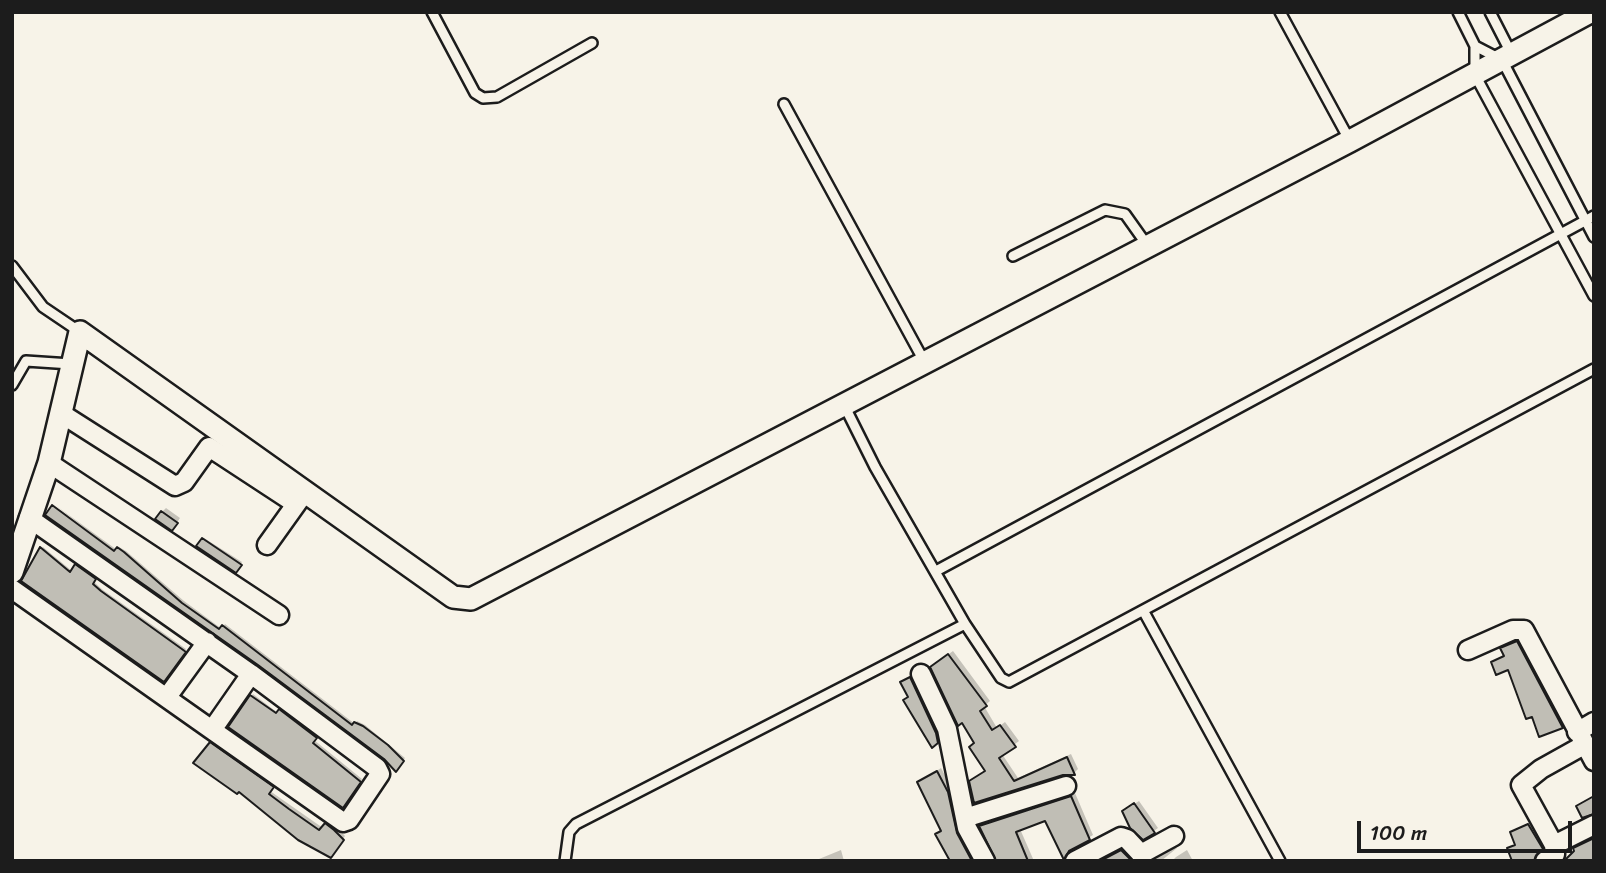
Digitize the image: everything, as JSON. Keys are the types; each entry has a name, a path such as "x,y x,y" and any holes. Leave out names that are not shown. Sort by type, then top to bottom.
{"street":[{"path":"12,572 49,463 80,332 301,497 453,597 471,599 1350,141 1590,12"},
{"path":"62,414 175,486 184,482 209,447 301,497"},
{"path":"49,463 279,615"},
{"path":"267,545 301,497"},
{"path":"12,589 339,821 349,820 378,779 377,768 207,642 29,518"},
{"path":"1468,650 1513,630 1524,630 1594,761"},
{"path":"167,697 207,642"},
{"path":"212,730 251,674"},
{"path":"921,674 947,729 965,818 985,861"},
{"path":"1569,861 1553,849 1521,785 1581,739 1594,722"},
{"path":"965,818 1066,786"},
{"path":"1553,849 1594,825"},
{"path":"1075,861 1121,837 1127,839 1140,854 1174,836"}],"lane":[{"path":"432,12 475,93 483,98 497,97 593,43"},
{"path":"1280,12 1350,141"},
{"path":"1458,12 1475,46 1475,75 1562,232 1594,296"},
{"path":"1490,12 1507,57 1590,218 1594,237"},
{"path":"1475,46 1507,57"},
{"path":"784,104 924,361"},
{"path":"1013,256 1105,210 1125,214 1148,246"},
{"path":"936,571 1590,218"},
{"path":"12,266 43,307 80,332"},
{"path":"12,385 26,361 71,364"},
{"path":"843,403 881,477 965,624 1001,678 1009,682 1594,369"},
{"path":"1144,612 1280,861"},
{"path":"564,860 569,832 576,824 965,624"}],"building":[{"path":"52,505 114,551 117,547 124,552 182,603 219,629 222,625 352,725 354,722 363,726 388,745 404,761 396,772 384,759 258,665 45,515"},
{"path":"161,511 178,523 172,531 155,519"},
{"path":"202,538 242,565 236,573 196,546"},
{"path":"40,547 70,572 75,564 96,579 93,584 101,591 186,652 164,682 21,581"},
{"path":"1517,641 1563,728 1539,737 1532,717 1526,719 1508,670 1496,675 1491,662 1504,656 1500,648"},
{"path":"948,654 987,706 980,711 992,730 1000,725 1016,747 999,758 1014,781 1067,757 1075,775 1063,775 974,803 969,781 985,771 969,747 974,743 962,723 958,726 930,667"},
{"path":"910,677 936,733 938,743 932,748 903,700 908,697 900,682"},
{"path":"250,695 276,713 279,709 317,738 313,743 361,782 343,808 228,727"},
{"path":"210,742 274,787 269,794 289,809 319,830 325,823 334,830 344,840 331,858 298,840 239,792 237,794 193,763"},
{"path":"937,771 948,792 957,833 972,861 950,861 935,834 941,831 917,782"},
{"path":"1071,796 1090,840 1069,851 1064,860 1045,821 1016,832 1028,861 996,861 979,826"},
{"path":"1594,796 1594,814 1582,818 1576,806"},
{"path":"1134,803 1155,833 1143,840 1130,828 1122,811"},
{"path":"1528,824 1543,849 1534,861 1512,861 1507,848 1515,845 1510,832"},
{"path":"1594,838 1594,861 1564,861 1574,851 1573,848"},
{"path":"1121,850 1132,861 1100,861"}]}
